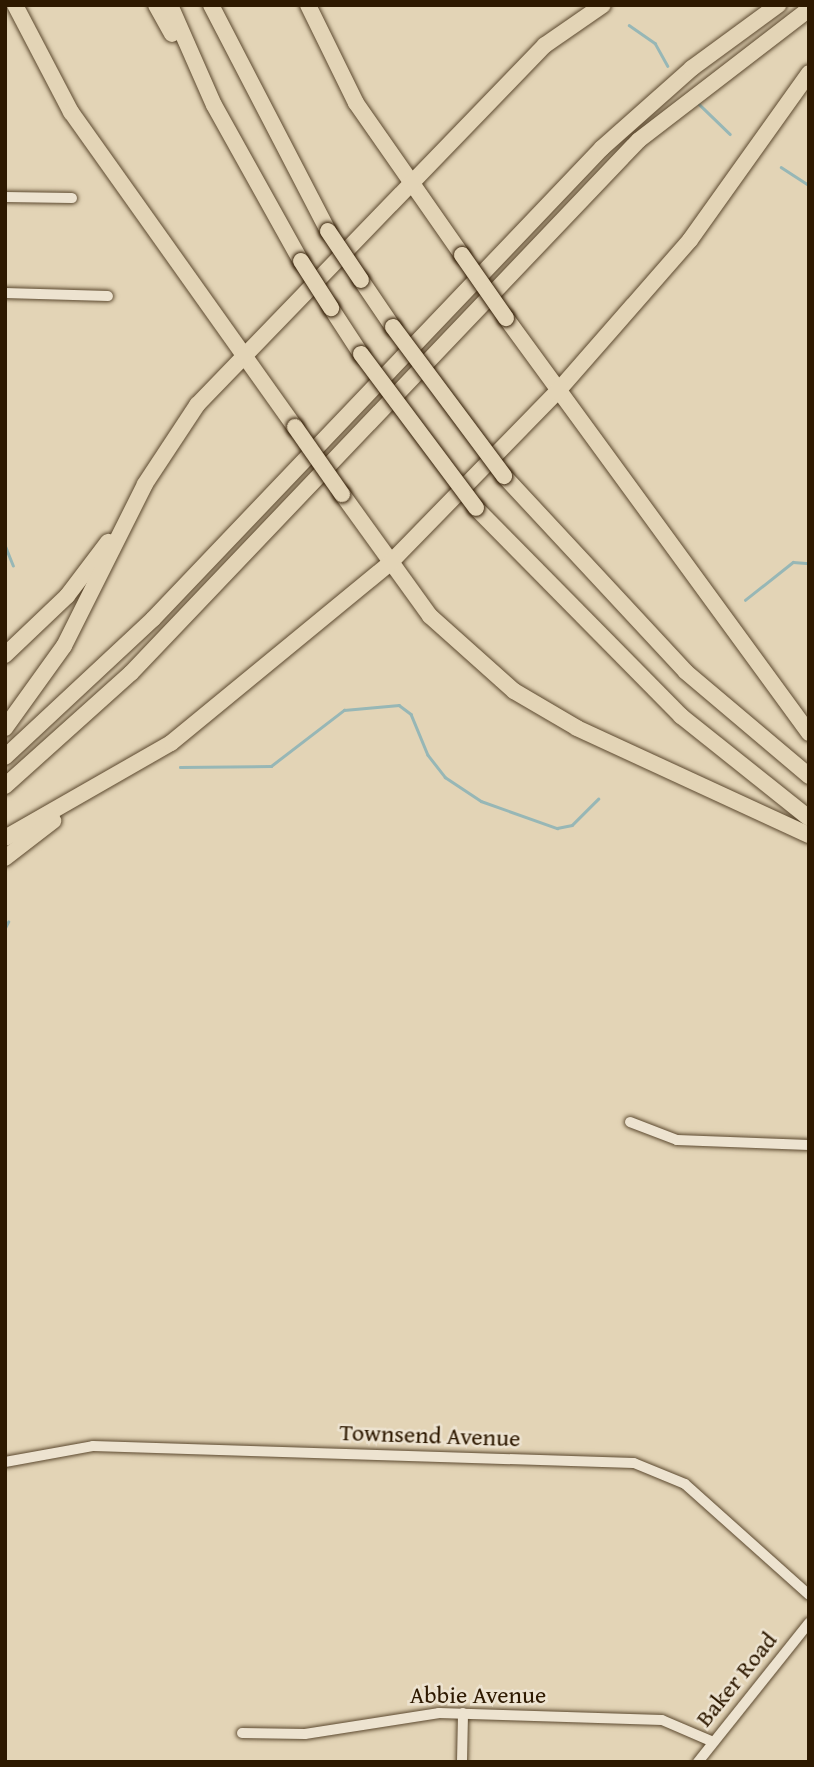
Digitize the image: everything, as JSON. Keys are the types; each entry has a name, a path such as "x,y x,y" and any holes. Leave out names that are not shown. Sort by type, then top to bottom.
{"highway":[{"path":"15,5 71,112 430,616 514,691 577,728 809,835"},
{"path":"156,5 300,261 361,354 477,508 681,716 809,818"},
{"path":"170,5 214,105"},
{"path":"211,5 328,231 393,327 504,476 686,671 809,776"},
{"path":"308,5 345,84 413,184 557,392 809,733"},
{"path":"5,655 67,596 138,496 197,405 545,45 603,5"},
{"path":"5,757 153,619 602,148 692,68 778,5"},
{"path":"5,786 131,673 639,140 809,9"},
{"path":"5,858 103,784 233,696 390,563 557,392 690,240 809,73"},
{"path":"5,728 65,646 138,496"},
{"path":"5,838 103,784"}],"street":[{"path":"5,197 72,198"},
{"path":"5,293 108,296"},
{"path":"630,1122 677,1140 809,1145"},
{"name":"Townsend Avenue","path":"5,1462 93,1446 634,1463 685,1484 809,1595"},
{"name":"Baker Road","path":"698,1762 711,1741 809,1623"},
{"path":"462,1762 463,1713"},
{"name":"Abbie Avenue","path":"242,1733 305,1734 409,1714 463,1713 662,1720 711,1741"}],"waterway":[{"path":"629,25 655,43 668,66"},
{"path":"699,104 730,134"},
{"path":"781,167 809,185"},
{"path":"5,545 13,565"},
{"path":"745,600 793,562 809,563"},
{"path":"180,767 271,766 344,710 399,705 411,714 428,755 445,777 481,801 557,828 572,825 598,799"},
{"path":"5,928 8,922"}]}
